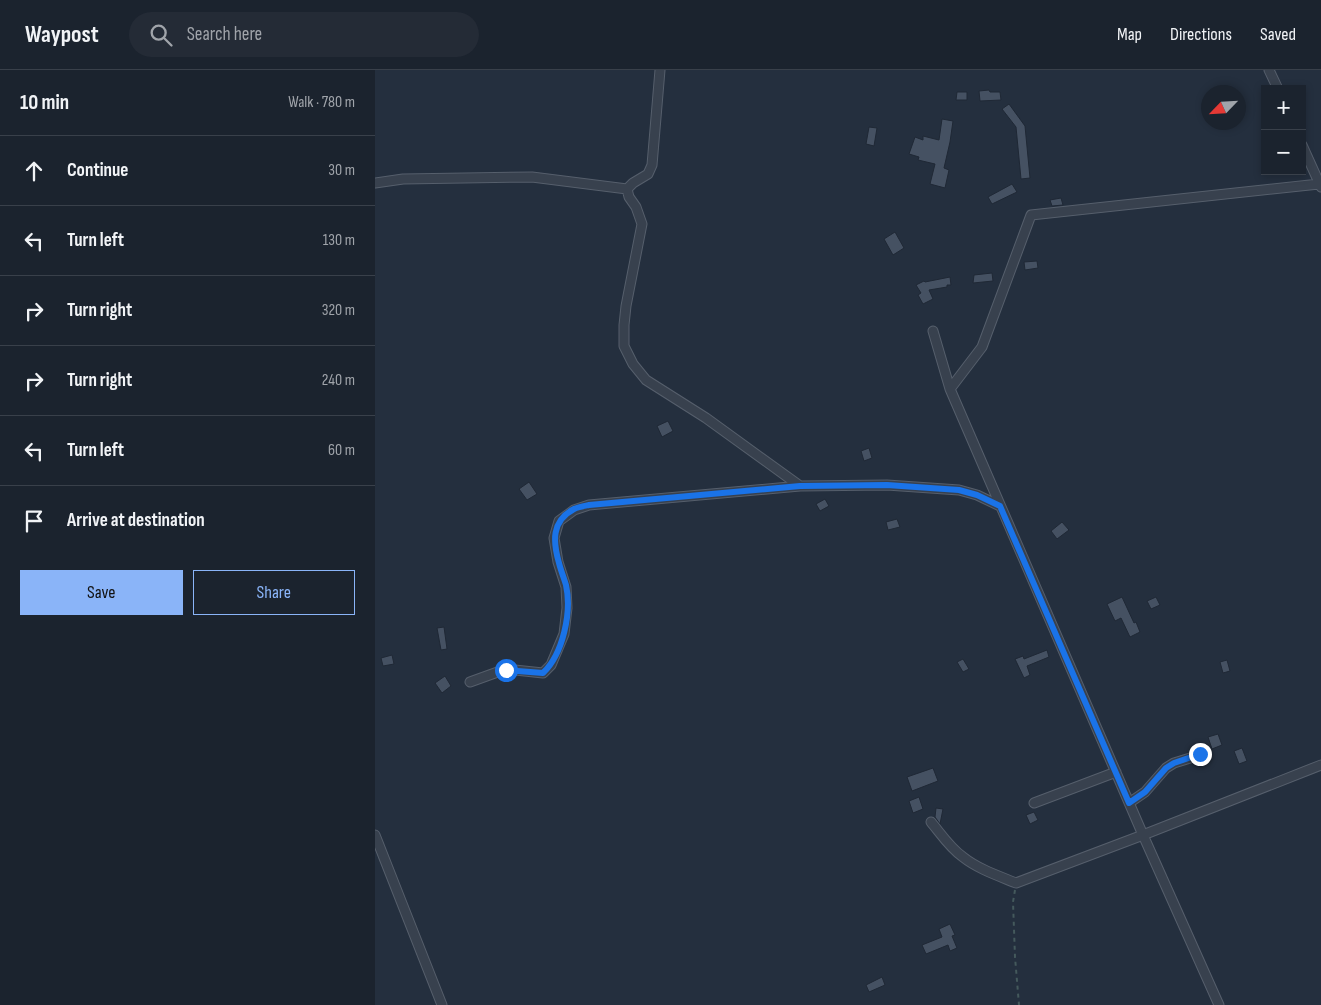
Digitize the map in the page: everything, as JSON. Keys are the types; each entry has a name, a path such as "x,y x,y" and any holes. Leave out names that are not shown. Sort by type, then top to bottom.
{"street":[{"path":"627,189 648,174 652,164 660,70"},
{"path":"1269,70 1276,85"},
{"path":"949,389 982,347 1031,215 1320,185 1306,154"},
{"path":"375,183 403,179 532,177 627,189"},
{"path":"627,189 642,224 625,306 625,346 633,364 646,380 706,418 800,486"},
{"path":"933,331 949,389 1143,836 1219,1005"},
{"path":"470,682 506,670 543,673 551,666 564,634 567,608 566,587 558,562 554,538 559,521 573,510 589,505 800,486 887,485 959,490 977,495 1000,506"},
{"path":"1129,803 1145,792 1166,768 1174,763 1200,754"},
{"path":"931,822 949,845 963,858 1016,883 1143,836 1321,765"},
{"path":"1034,803 1116,772"},
{"path":"375,836 441,1005"}],"path":[{"path":"1016,883 1013,902 1019,1005"}],"building":[{"path":"989,90 990,92 1000,92 1001,100 980,101 979,91"},
{"path":"957,92 967,92 967,100 956,100"},
{"path":"1009,104 1025,126 1030,178 1021,179 1016,127 1002,109"},
{"path":"942,119 953,121 944,168 949,170 945,188 930,184 935,164 918,160 919,157 909,154 915,137 923,140 923,136 939,140"},
{"path":"869,127 877,128 874,146 866,144"},
{"path":"1012,184 1017,192 992,204 988,197"},
{"path":"1061,198 1063,205 1052,206 1050,200"},
{"path":"895,232 904,248 893,255 884,239"},
{"path":"1037,261 1038,268 1025,270 1024,262"},
{"path":"992,273 993,281 973,283 974,275"},
{"path":"950,277 951,285 929,290 933,299 923,304 918,295 921,293 916,285 924,281"},
{"path":"668,421 673,431 662,437 657,426"},
{"path":"869,448 872,458 864,461 861,451"},
{"path":"529,482 537,494 527,500 519,489"},
{"path":"825,499 829,506 820,511 816,504"},
{"path":"897,519 900,527 888,530 886,522"},
{"path":"1062,522 1069,530 1057,539 1051,531"},
{"path":"1122,597 1140,632 1130,637 1121,618 1115,621 1107,604"},
{"path":"1156,597 1160,605 1151,609 1147,601"},
{"path":"444,627 447,649 441,650 437,628"},
{"path":"1047,650 1049,657 1027,666 1030,675 1024,678 1015,659 1023,656 1024,659"},
{"path":"392,655 394,664 383,666 381,658"},
{"path":"963,659 969,669 963,672 957,662"},
{"path":"1227,660 1230,671 1223,673 1220,662"},
{"path":"445,676 451,686 442,693 435,683"},
{"path":"1218,734 1222,745 1212,749 1208,737"},
{"path":"1242,748 1247,761 1239,764 1234,751"},
{"path":"933,768 938,781 912,791 907,777"},
{"path":"919,797 923,809 913,813 909,801"},
{"path":"936,808 943,809 940,824 935,817"},
{"path":"1034,812 1038,820 1030,824 1026,815"},
{"path":"950,924 955,935 952,936 957,948 950,951 948,945 926,954 922,945 942,937 939,929"},
{"path":"882,977 885,985 869,992 866,985"}],"route":[{"path":"506,670 543,673 551,666 564,634 567,608 566,587 558,562 554,538 559,521 573,510 589,505 800,486 887,485 959,490 977,495 1000,506 1129,803 1145,792 1166,768 1174,763 1200,754"}]}
